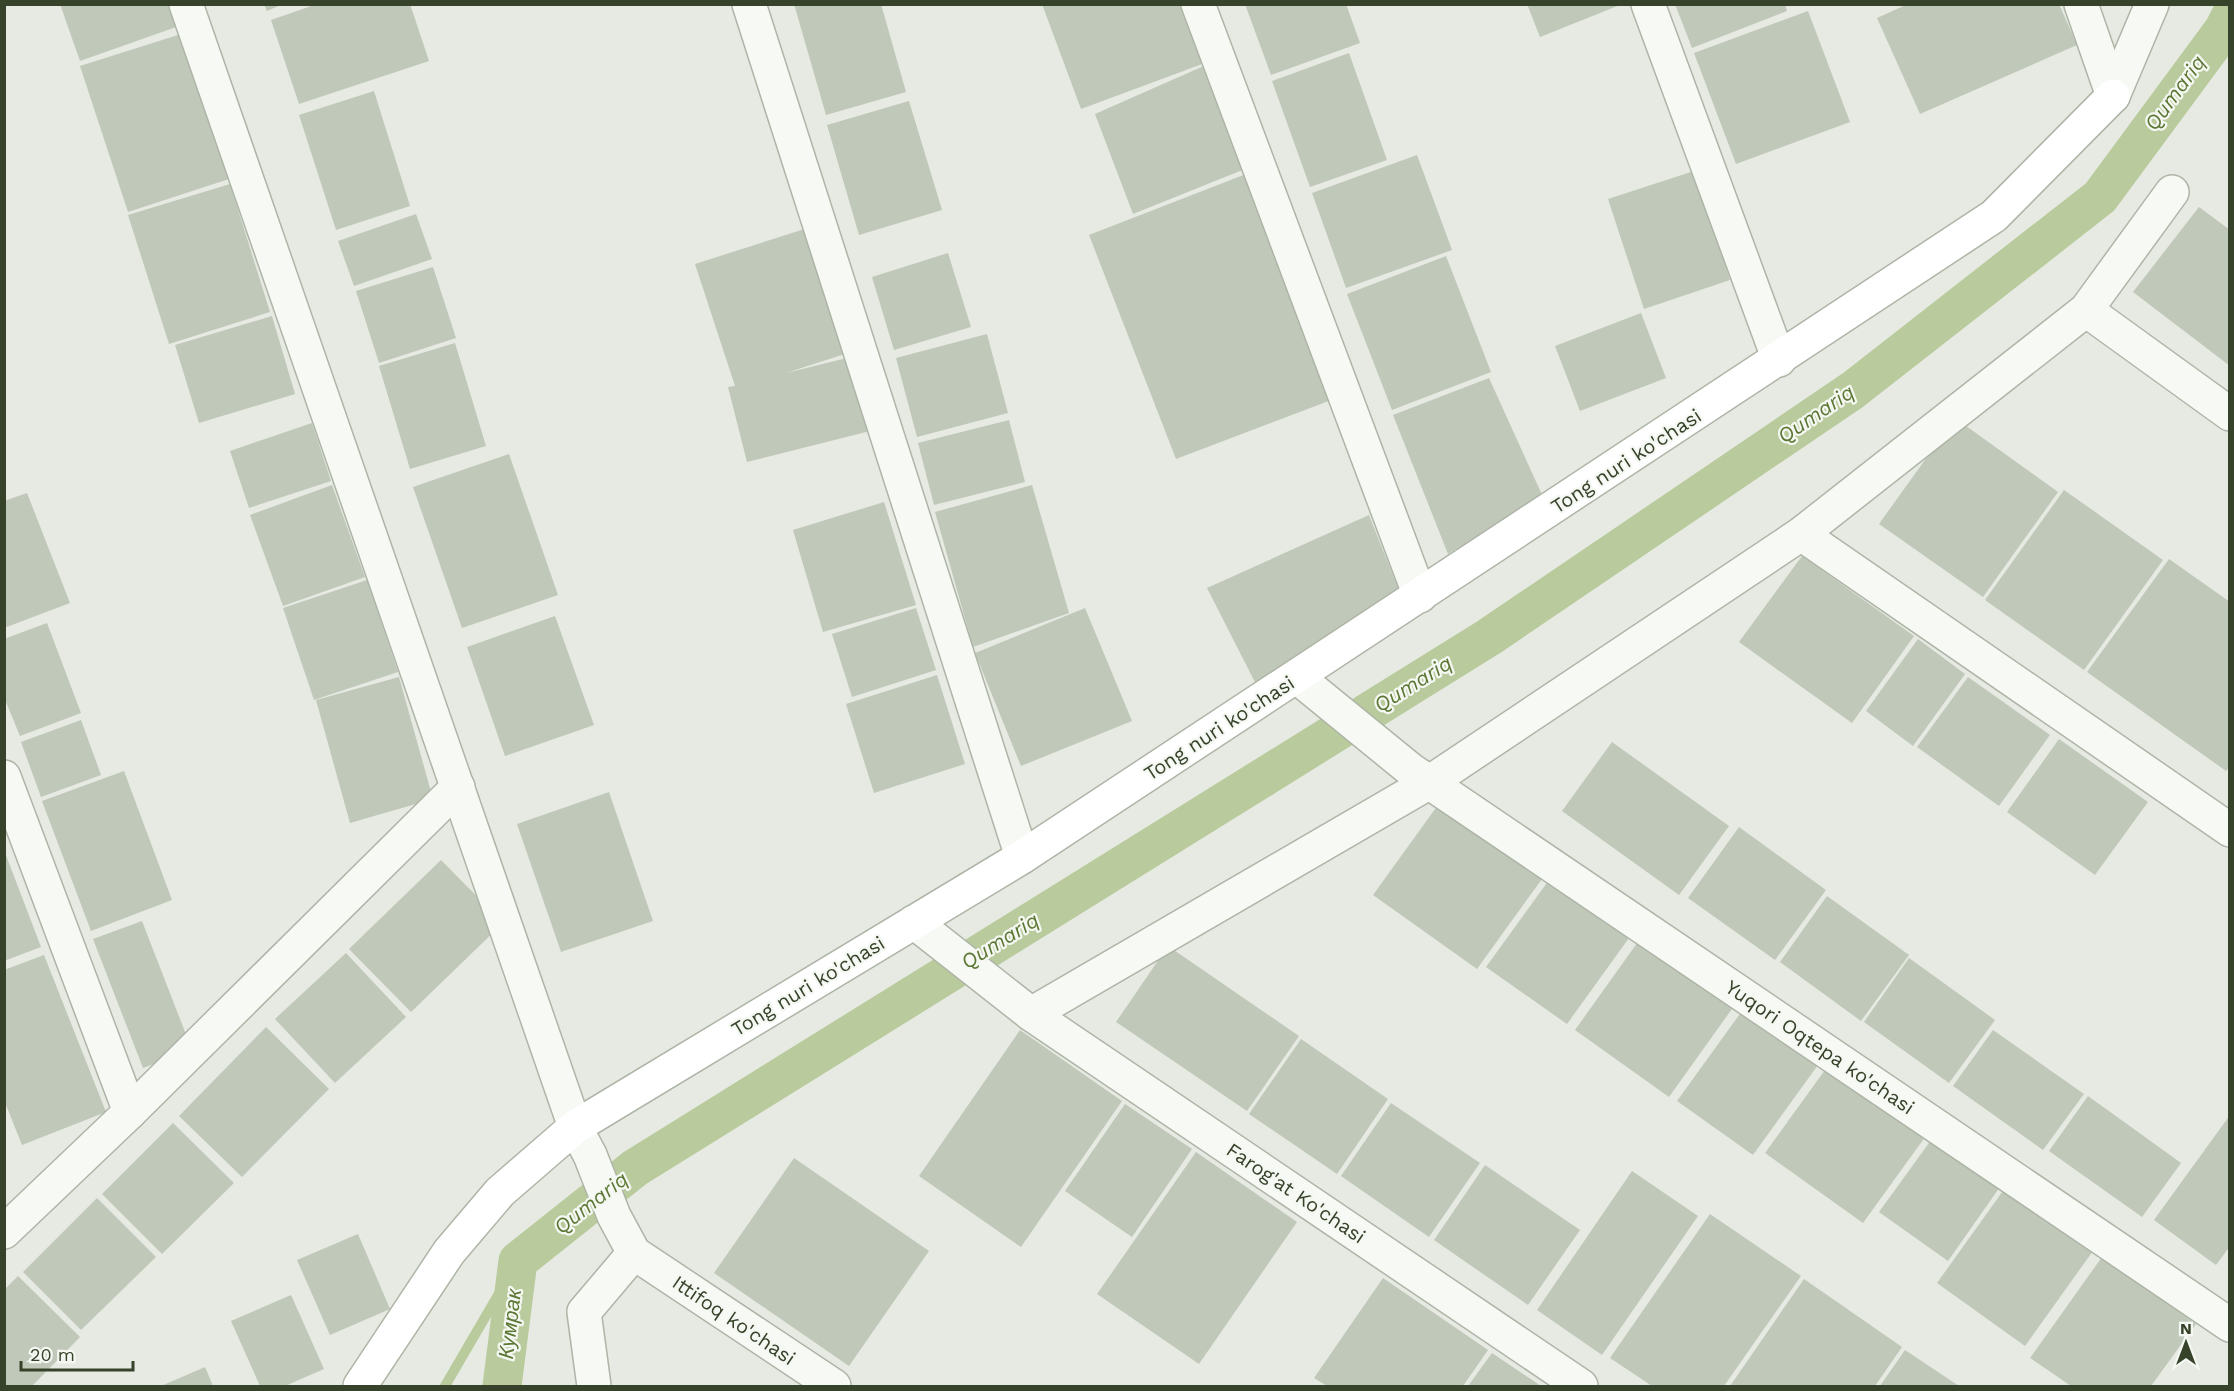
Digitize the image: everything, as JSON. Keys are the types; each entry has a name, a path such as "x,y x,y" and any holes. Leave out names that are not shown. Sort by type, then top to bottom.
{"street":[{"path":"186,4 583,1141 614,1216 634,1253 584,1312 594,1386"},
{"path":"749,4 1022,857"},
{"path":"1198,4 1420,596"},
{"path":"1648,4 1779,360"},
{"path":"2080,4 2113,96"},
{"path":"2113,96 2152,4"},
{"name":"Tong nuri ko'chasi","path":"360,1386 449,1252 500,1192 583,1141 914,922 1022,857 1779,360 1994,216 2113,96"},
{"path":"1021,1006 1420,776 1801,534 2086,310 2172,192"},
{"path":"2086,310 2229,414"},
{"path":"1801,534 2229,830"},
{"name":"Yuqori Oqtepa ko'chasi","path":"1297,677 1420,776 2229,1325"},
{"path":"4,777 130,1112"},
{"path":"4,1232 130,1112 458,787"},
{"name":"Farog'at Ko'chasi","path":"914,922 1021,1006 1581,1386"},
{"name":"Ittifoq ko'chasi","path":"634,1253 834,1386"}],"building":[{"path":"60,4 172,4 179,26 80,61"},
{"path":"264,4 283,4 267,11"},
{"path":"317,4 410,4 429,61 299,104 271,20"},
{"path":"794,4 881,4 906,92 826,115"},
{"path":"1042,4 1184,4 1205,63 1081,109"},
{"path":"1245,4 1346,4 1360,43 1271,75"},
{"path":"1527,4 1620,4 1620,5 1540,37"},
{"path":"1675,4 1785,4 1787,11 1692,48"},
{"path":"1908,4 2059,4 2077,45 1920,114 1877,18"},
{"path":"1808,11 1850,122 1736,164 1694,53"},
{"path":"181,34 229,179 128,212 80,66"},
{"path":"1349,53 1387,160 1310,187 1272,81"},
{"path":"1206,65 1245,169 1133,214 1095,114"},
{"path":"374,91 410,206 336,230 299,115"},
{"path":"909,101 942,210 859,235 827,125"},
{"path":"1417,155 1452,250 1346,288 1312,193"},
{"path":"1694,171 1730,280 1644,309 1608,199"},
{"path":"1246,174 1334,399 1176,459 1089,235"},
{"path":"230,184 270,312 169,344 128,215"},
{"path":"2199,207 2230,230 2230,366 2133,292"},
{"path":"416,214 432,259 354,286 338,241"},
{"path":"814,226 854,351 786,373 855,356 874,430 747,462 728,387 735,386 695,264"},
{"path":"948,253 971,327 894,350 872,277"},
{"path":"1446,256 1491,372 1392,410 1347,294"},
{"path":"433,267 456,338 379,363 356,291"},
{"path":"1641,313 1666,378 1580,411 1555,346"},
{"path":"272,316 295,394 199,423 175,345"},
{"path":"987,334 1008,413 917,437 896,358"},
{"path":"455,343 486,446 410,469 379,366"},
{"path":"1489,378 1543,497 1448,554 1393,415"},
{"path":"1955,418 2058,492 1983,597 1879,524"},
{"path":"1009,420 1025,482 934,505 918,443"},
{"path":"312,423 331,481 249,508 230,451"},
{"path":"509,454 558,595 462,628 413,487"},
{"path":"332,485 365,577 283,606 250,515"},
{"path":"1032,485 1069,613 973,647 935,512"},
{"path":"2064,490 2163,560 2084,670 1985,600"},
{"path":"27,493 70,603 4,628 4,501"},
{"path":"884,502 916,605 823,632 793,530"},
{"path":"1369,515 1402,598 1259,690 1207,588"},
{"path":"1802,556 1914,636 1852,723 1739,642"},
{"path":"2169,559 2230,602 2230,766 2226,771 2087,672"},
{"path":"367,580 398,672 314,700 283,608"},
{"path":"916,608 936,670 852,697 832,634"},
{"path":"1085,608 1132,721 1021,766 975,653"},
{"path":"555,616 594,725 505,756 467,647"},
{"path":"47,623 81,713 20,736 4,697 4,639"},
{"path":"1918,639 1965,674 1913,746 1866,711"},
{"path":"937,675 965,764 874,793 846,704"},
{"path":"399,677 433,799 350,823 316,700"},
{"path":"1968,677 2050,735 1999,806 1917,747"},
{"path":"81,720 101,775 41,797 21,742"},
{"path":"2059,739 2148,802 2095,875 2007,812"},
{"path":"1612,742 1729,826 1679,895 1562,811"},
{"path":"124,771 172,900 91,931 42,801"},
{"path":"609,792 653,921 561,952 517,824"},
{"path":"1443,798 1547,872 1477,969 1373,895"},
{"path":"1739,827 1826,890 1775,960 1688,898"},
{"path":"4,850 41,947 4,961"},
{"path":"441,860 503,923 411,1012 349,949"},
{"path":"1554,873 1634,931 1567,1024 1486,967"},
{"path":"1827,896 1909,955 1861,1021 1780,962"},
{"path":"142,921 192,1050 143,1068 93,939"},
{"path":"1645,932 1739,999 1669,1097 1575,1030"},
{"path":"1168,946 1299,1036 1247,1111 1116,1022"},
{"path":"346,953 406,1017 335,1083 275,1019"},
{"path":"44,955 106,1112 22,1145 4,1100 4,970"},
{"path":"1909,958 1995,1020 1949,1083 1864,1022"},
{"path":"1747,1004 1823,1058 1753,1155 1677,1101"},
{"path":"266,1027 329,1089 242,1177 179,1116"},
{"path":"1020,1030 1122,1101 1021,1247 919,1176"},
{"path":"1993,1030 2084,1094 2043,1150 1953,1086"},
{"path":"1301,1039 1388,1099 1337,1174 1249,1114"},
{"path":"1830,1063 1928,1133 1863,1223 1765,1153"},
{"path":"2088,1096 2181,1163 2142,1217 2049,1151"},
{"path":"1391,1103 1480,1163 1429,1237 1341,1176"},
{"path":"1125,1104 1192,1149 1132,1237 1065,1191"},
{"path":"2230,1115 2230,1246 2216,1265 2154,1220"},
{"path":"173,1123 234,1183 162,1254 102,1194"},
{"path":"1934,1136 2002,1184 1948,1261 1879,1212"},
{"path":"1196,1152 1297,1222 1199,1364 1097,1294"},
{"path":"794,1158 929,1251 849,1366 714,1273"},
{"path":"1485,1165 1580,1230 1528,1305 1434,1240"},
{"path":"1632,1171 1698,1216 1602,1355 1537,1310"},
{"path":"2005,1188 2093,1251 2025,1346 1937,1283"},
{"path":"97,1198 156,1257 81,1330 23,1272"},
{"path":"1710,1214 1801,1276 1724,1386 1652,1386 1610,1358"},
{"path":"358,1234 390,1309 330,1335 297,1260"},
{"path":"2102,1257 2196,1324 2151,1386 2071,1386 2030,1358"},
{"path":"18,1276 80,1337 32,1386 4,1386 4,1290"},
{"path":"1383,1278 1488,1350 1463,1386 1327,1386 1314,1378"},
{"path":"1804,1279 1902,1347 1875,1386 1730,1386"},
{"path":"291,1295 324,1369 285,1386 260,1386 231,1321"},
{"path":"1905,1350 1959,1386 1880,1386"},
{"path":"1492,1353 1541,1386 1468,1386"},
{"path":"205,1367 213,1386 161,1386"}],"waterway":[{"name":"Qumariq","path":"502,1386 518,1261 635,1168 1489,637 1853,390 2100,197 2224,29 2230,17"},
{"name":"Кумрак","path":"445,1386 518,1261"}]}
